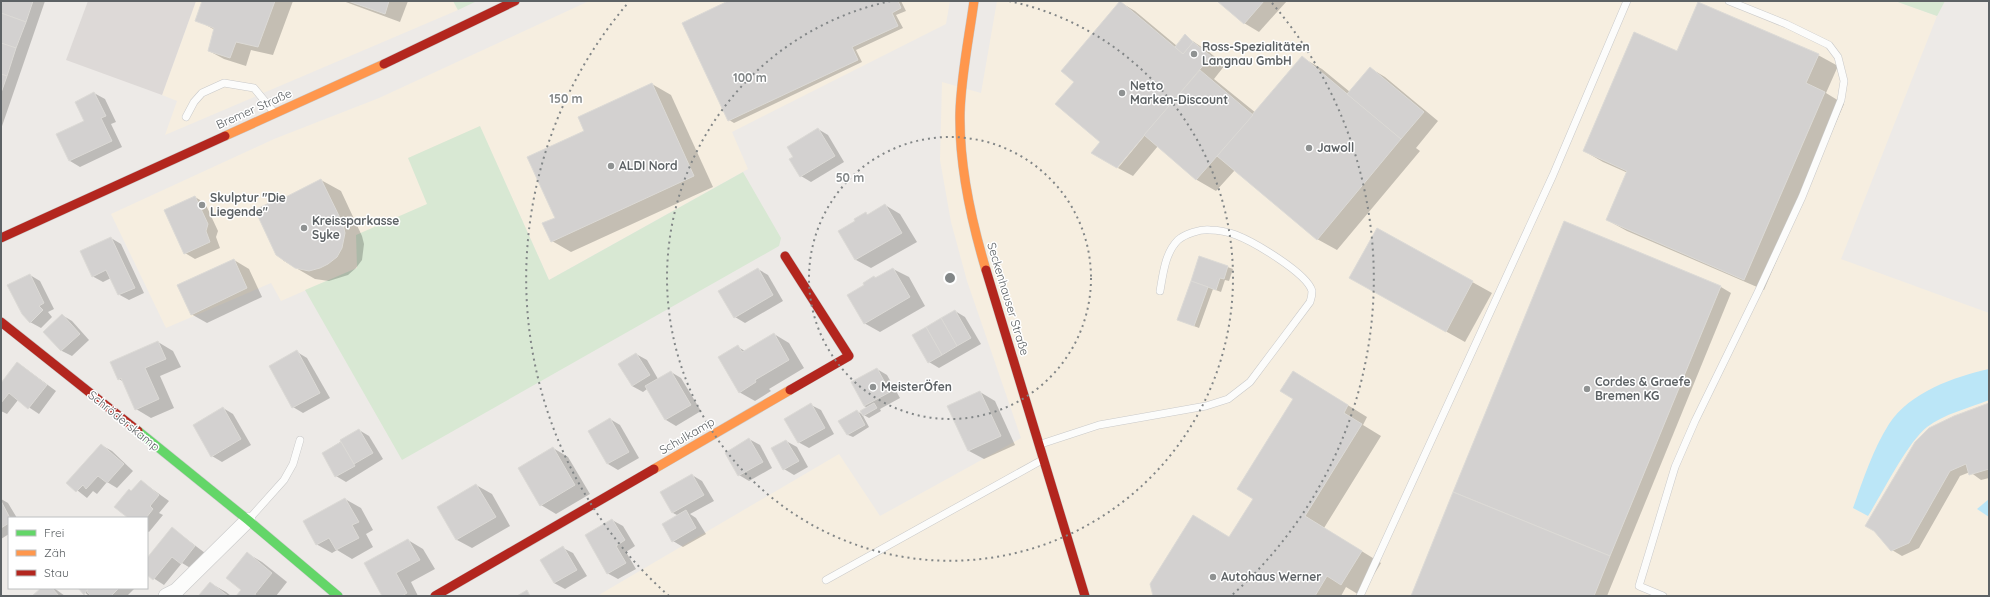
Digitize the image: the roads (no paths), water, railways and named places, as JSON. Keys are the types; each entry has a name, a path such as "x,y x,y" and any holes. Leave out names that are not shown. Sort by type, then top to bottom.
{"main road":[{"name":"Bremer Straße","path":"1,238 384,64 515,1"},
{"name":"Seckenhauser Straße","path":"974,1 961,95 960,130 964,172 975,232 1085,596"},
{"name":"Schulkamp","path":"435,596 849,356 786,256"},
{"name":"Schröderskamp","path":"1,322 248,520 338,596"}],"street":[{"path":"166,596 176,591 248,520"}],"lane":[{"path":"1360,596 1553,176 1627,1"},
{"path":"1662,596 1638,586 1675,467 1695,420 1758,292 1802,197 1841,100 1844,81 1838,57 1829,45 1786,24 1729,1"},
{"path":"186,117 194,102 202,93 224,83 254,88 274,113"},
{"path":"1040,444 1099,425 1206,406 1228,399 1250,382 1310,302 1312,291 1306,280 1292,268 1261,249 1236,235 1209,229 1193,233 1179,239 1169,251 1160,291"},
{"path":"248,520 284,480 293,464 300,440"},
{"path":"826,580 1044,459"}],"water":[{"path":"1989,369 1989,400 1949,415 1927,427 1919,434 1903,456 1868,516 1853,508 1878,444 1889,424 1898,413 1921,395 1948,381"},
{"path":"1989,499 1989,517 1977,509"}],"place":[{"name":"Ross-Spezialitäten Langnau GmbH","path":"1194,54"},
{"name":"Netto Marken-Discount","path":"1122,93"},
{"name":"Jawoll","path":"1309,148"},
{"name":"ALDI Nord","path":"611,166"},
{"name":"Skulptur \"Die Liegende\"","path":"202,205"},
{"name":"Kreissparkasse Syke","path":"304,228"},
{"name":"MeisterÖfen","path":"873,387"},
{"name":"Cordes & Graefe Bremen KG","path":"1587,389"},
{"name":"Autohaus Werner","path":"1213,577"}]}
